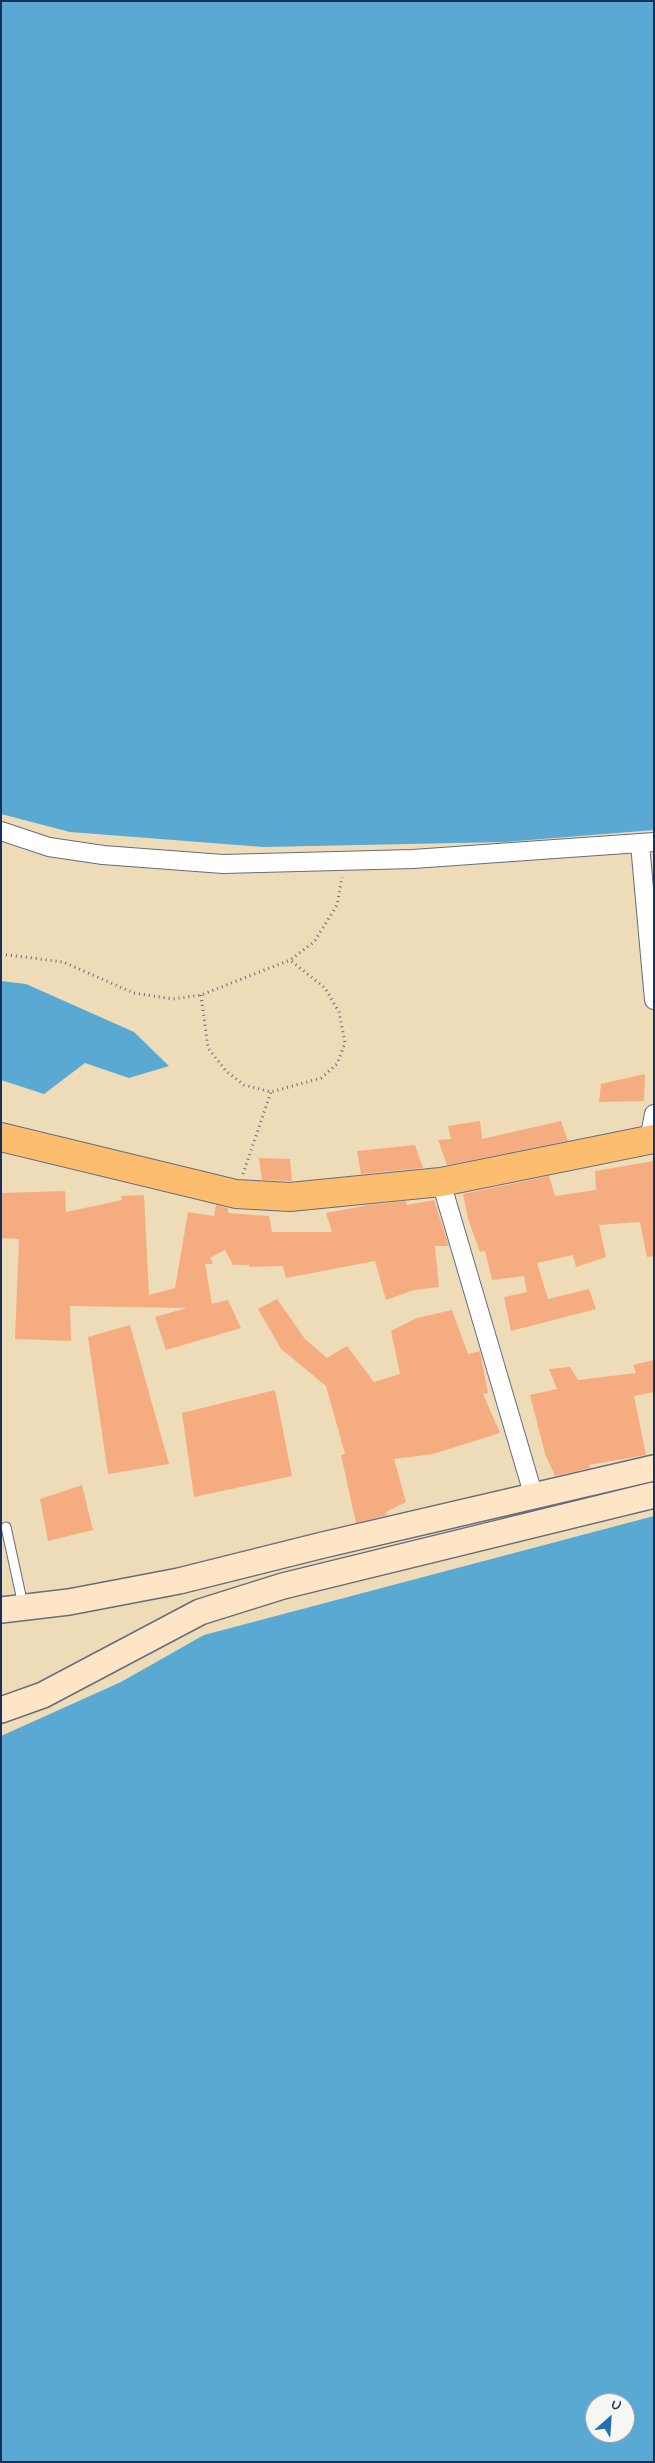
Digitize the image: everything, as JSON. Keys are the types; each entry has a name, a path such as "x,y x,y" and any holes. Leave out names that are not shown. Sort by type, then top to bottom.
{"highway":[{"path":"1,1137 236,1194 290,1197 441,1182 652,1131"}],"street":[{"path":"1,831 49,848 150,860 223,864 413,859 647,843 654,1000"},
{"path":"441,1182 534,1497"},
{"path":"12,1609 78,1601 179,1581 322,1545 654,1468"},
{"path":"1,1710 43,1695 190,1616 283,1586 654,1495"},
{"path":"179,1581 179,1598 183,1609 190,1616"}],"lane":[{"path":"6,1527 12,1609"}],"path":[{"path":"1,954 63,962 134,993 173,998 201,995 290,960 314,942 337,905 345,861"},
{"path":"201,995 208,1048 226,1071 244,1085 271,1092 321,1078 337,1064 345,1043 339,1012 325,988 290,960"},
{"path":"236,1194 271,1092"}],"water":[{"path":"1,1 654,1 654,830 505,842 263,847 70,832 1,814"},
{"path":"1,981 26,984 134,1032 169,1066 129,1078 85,1063 44,1094 1,1080"},
{"path":"654,1516 654,2462 1,2462 1,1736 121,1682 204,1635"}],"building":[{"path":"645,1074 644,1101 599,1102 601,1084"},
{"path":"480,1121 482,1139 561,1121 568,1141 447,1165 438,1140 451,1139 448,1126"},
{"path":"415,1145 423,1168 361,1174 357,1151"},
{"path":"259,1158 290,1159 292,1181 262,1180"},
{"path":"654,1161 654,1256 647,1257 640,1222 599,1225 606,1257 576,1267 573,1255 537,1263 548,1299 589,1289 596,1309 511,1331 504,1297 527,1292 524,1276 492,1280 485,1251 480,1252 468,1219 463,1194 549,1176 555,1196 596,1190 595,1171"},
{"path":"65,1191 66,1212 122,1200 121,1196 144,1195 149,1295 175,1288 188,1212 214,1216 216,1205 228,1208 228,1213 269,1216 272,1232 332,1232 326,1213 369,1205 406,1201 407,1205 434,1200 449,1246 435,1246 439,1287 414,1290 386,1300 375,1261 286,1278 283,1266 249,1267 249,1265 233,1265 225,1250 210,1258 213,1264 205,1264 212,1304 228,1300 241,1328 166,1350 155,1317 187,1308 70,1306 71,1341 15,1339 19,1239 1,1238 1,1193"},
{"path":"277,1299 305,1339 327,1358 347,1346 374,1382 400,1374 391,1331 417,1318 452,1310 468,1354 480,1351 488,1393 483,1394 500,1433 433,1454 394,1459 406,1502 386,1512 387,1515 356,1523 341,1455 345,1454 326,1386 281,1349 258,1309"},
{"path":"130,1325 169,1464 108,1474 88,1337"},
{"path":"654,1360 654,1392 634,1396 646,1455 589,1465 590,1468 555,1476 545,1454 530,1395 557,1389 549,1369 570,1367 578,1380 636,1373 633,1365"},
{"path":"275,1390 292,1476 194,1497 182,1413"},
{"path":"82,1485 93,1530 48,1541 40,1499"}]}
